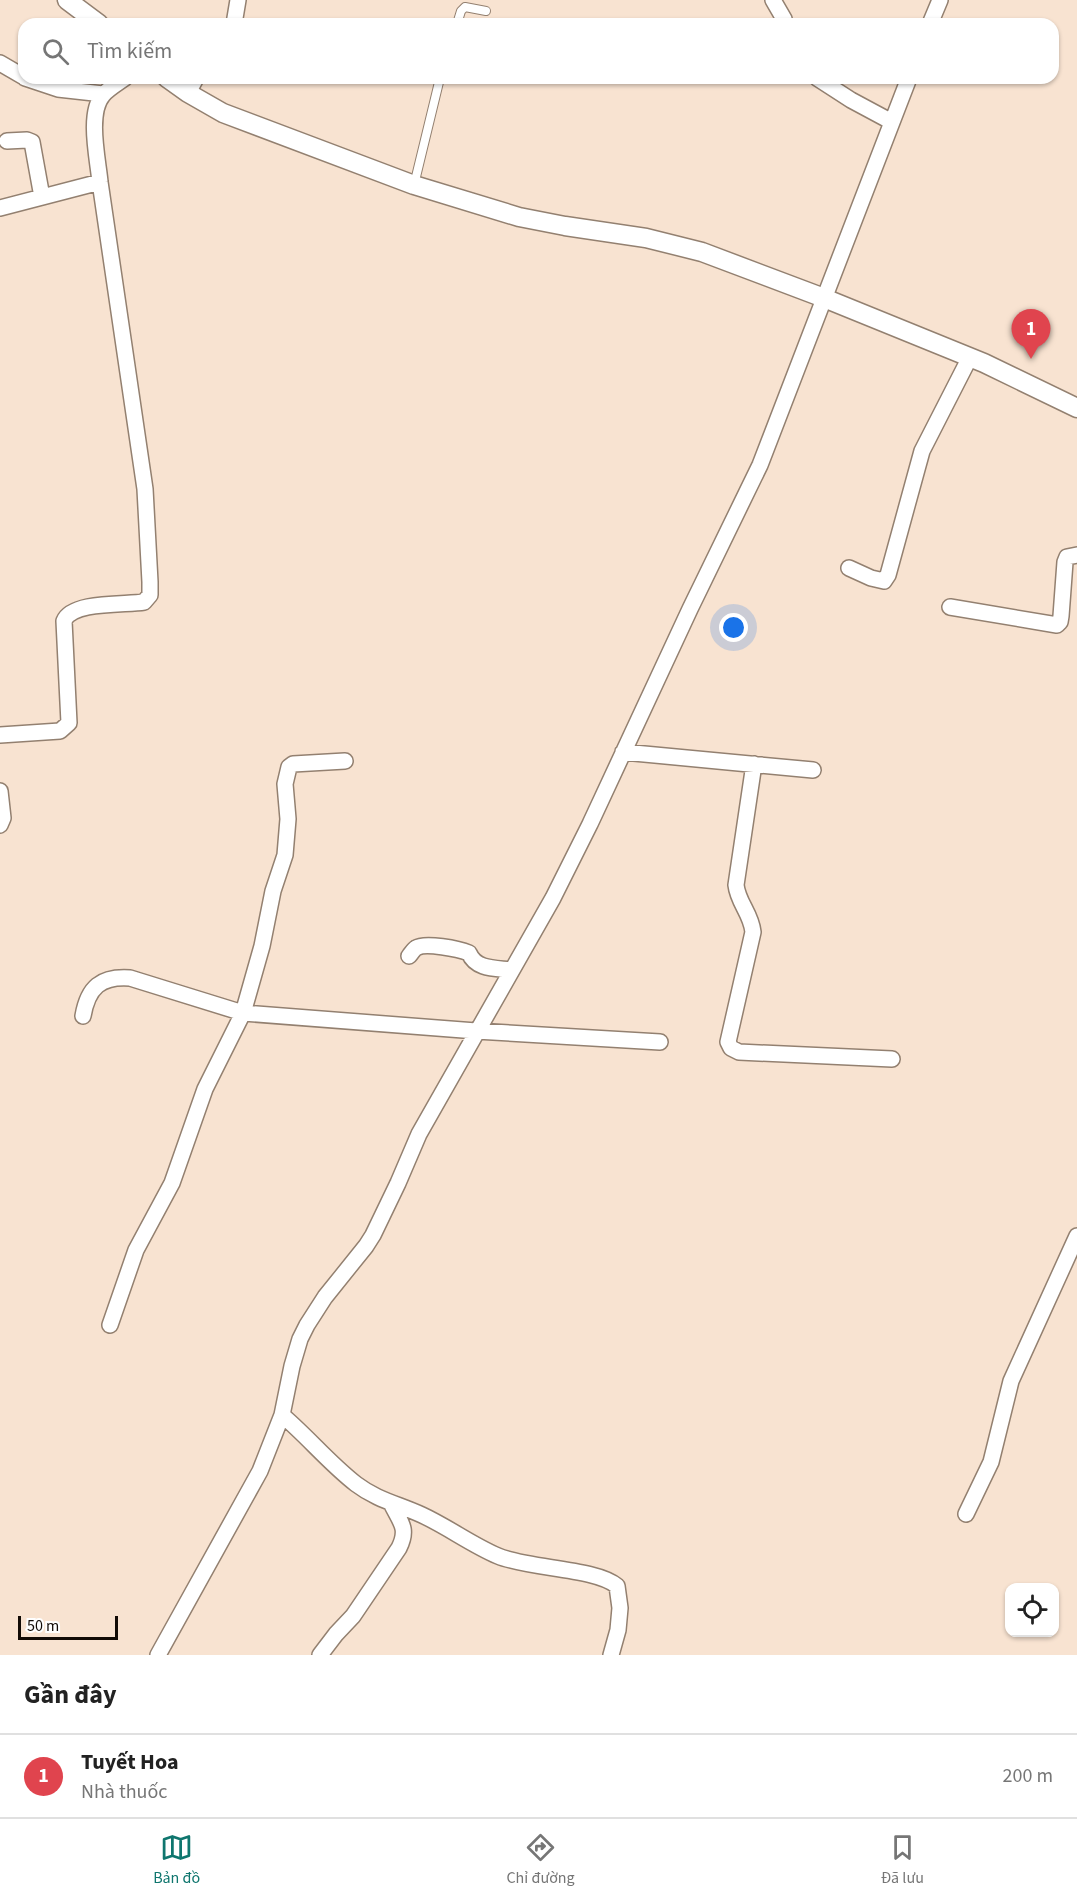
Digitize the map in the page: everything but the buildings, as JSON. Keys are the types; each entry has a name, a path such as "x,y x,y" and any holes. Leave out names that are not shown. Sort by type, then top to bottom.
{"street":[{"path":"67,0 91,18"},
{"path":"235,18 238,0"},
{"path":"773,0 783,18"},
{"path":"932,18 940,0"},
{"path":"0,63 18,74"},
{"path":"43,84 58,89 103,94"},
{"path":"0,735 60,730 69,723 64,621 69,613 90,606 144,602 150,595 146,489 100,182 95,114 103,94 117,84"},
{"path":"826,84 892,122"},
{"path":"158,1655 260,1471 282,1415 292,1366 307,1325 325,1297 370,1241 419,1134 553,898 760,465 907,84"},
{"path":"192,86 223,112 245,122 414,184 519,217 646,238 702,252 970,357 1077,408"},
{"path":"7,141 33,142 42,197"},
{"path":"0,208 100,182"},
{"path":"849,568 871,578 884,580 888,575 922,451 970,357"},
{"path":"950,607 1057,625 1061,616 1065,562 1067,557 1077,555"},
{"path":"623,752 813,770"},
{"path":"110,1325 136,1250 172,1183 205,1089 243,1013 262,946 273,891 285,855 288,819 285,784 289,767 293,764 345,761"},
{"path":"754,764 736,885 737,897 747,909 752,921 753,932 728,1042 731,1048 739,1052 892,1059"},
{"path":"0,790 3,818 0,825"},
{"path":"410,956 415,948 423,946 461,949 469,953 472,961 478,965 512,970"},
{"path":"83,1016 86,998 101,981 116,977 130,978 243,1013 660,1042"},
{"path":"966,1514 991,1462 1011,1381 1077,1236"},
{"path":"282,1415 355,1484 375,1498 422,1514 499,1556 532,1566 597,1576 613,1583 617,1586 620,1608 618,1630 611,1655"},
{"path":"320,1655 353,1616 404,1538 404,1530 392,1503"}],"lane":[{"path":"459,18 465,7 486,11"},
{"path":"414,184 439,84"}],"place":[{"name":"Tuyết Hoa","path":"1031,359"}]}
